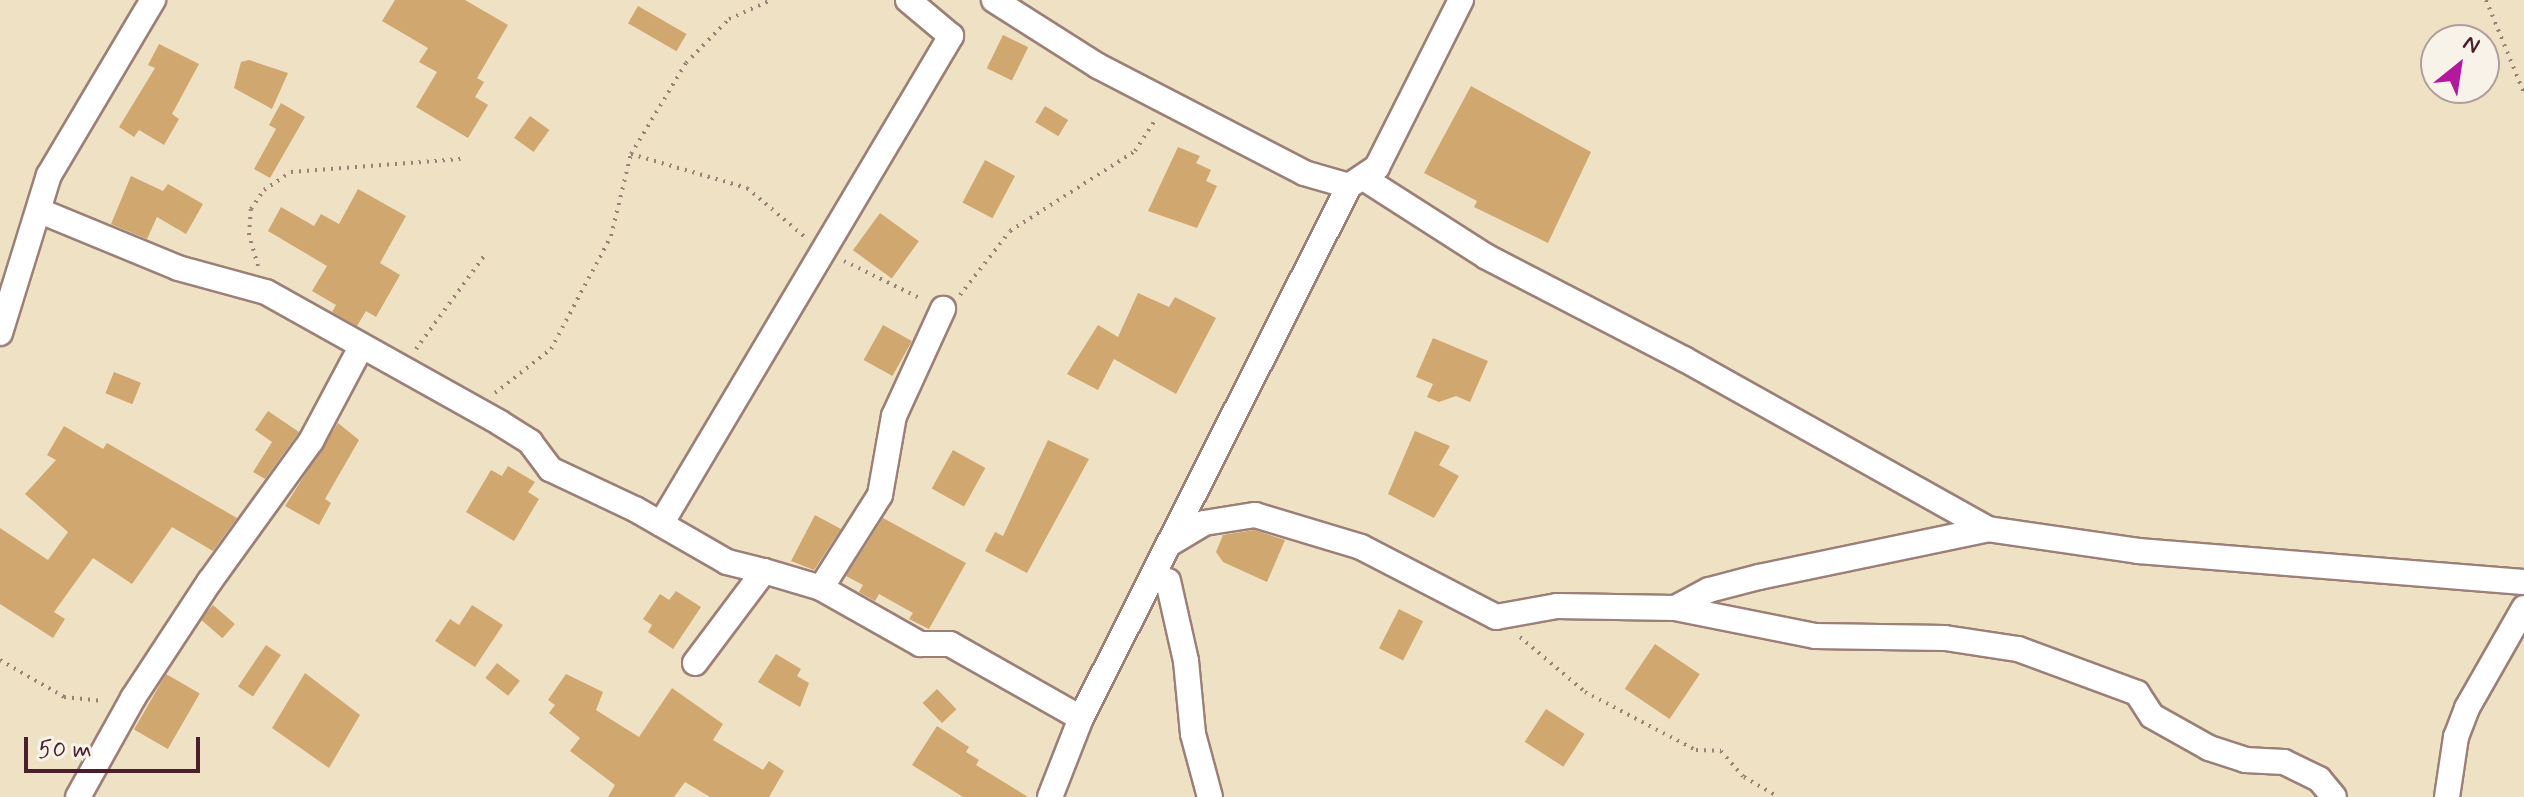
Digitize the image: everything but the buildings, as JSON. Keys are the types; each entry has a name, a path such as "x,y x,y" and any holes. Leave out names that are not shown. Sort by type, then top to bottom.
{"street":[{"path":"0,333 49,175 153,0"},
{"path":"661,524 951,36 908,0"},
{"path":"994,0 1060,44 1304,173 1357,182 1487,257 1684,359 1988,529"},
{"path":"1050,797 1081,718 1357,182 1377,167 1461,0"},
{"path":"40,211 178,268 266,292 530,442 550,469 661,524 727,562 821,588 920,644 950,644 1081,718"},
{"path":"821,588 880,495 894,416 943,309"},
{"path":"78,797 133,698 210,581 311,441 361,347"},
{"path":"1171,543 1204,523 1255,515 1361,547 1496,617 1557,606 1675,608 1815,636 1945,638 2045,657 2137,693 2152,716 2209,748 2245,760 2284,762 2319,779 2334,797"},
{"path":"1675,608 1709,590 1759,577 1988,529 2138,551 2524,582"},
{"path":"695,663 764,571"},
{"path":"1168,581 1186,661 1193,734 1210,797"},
{"path":"2447,797 2456,737 2467,708 2524,608"}],"path":[{"path":"495,393 540,359 562,330 611,236 631,154 686,63 729,19 771,0"},
{"path":"2486,0 2524,93"},
{"path":"631,154 747,188 822,249 943,309 964,291 1010,231 1135,151 1165,101"},
{"path":"266,292 249,235 251,209 277,180 307,169 461,159"},
{"path":"394,363 416,349 438,325 484,256"},
{"path":"1496,617 1585,692 1696,750 1721,751 1744,777 1778,797"},
{"path":"0,660 78,701 133,698"}]}
